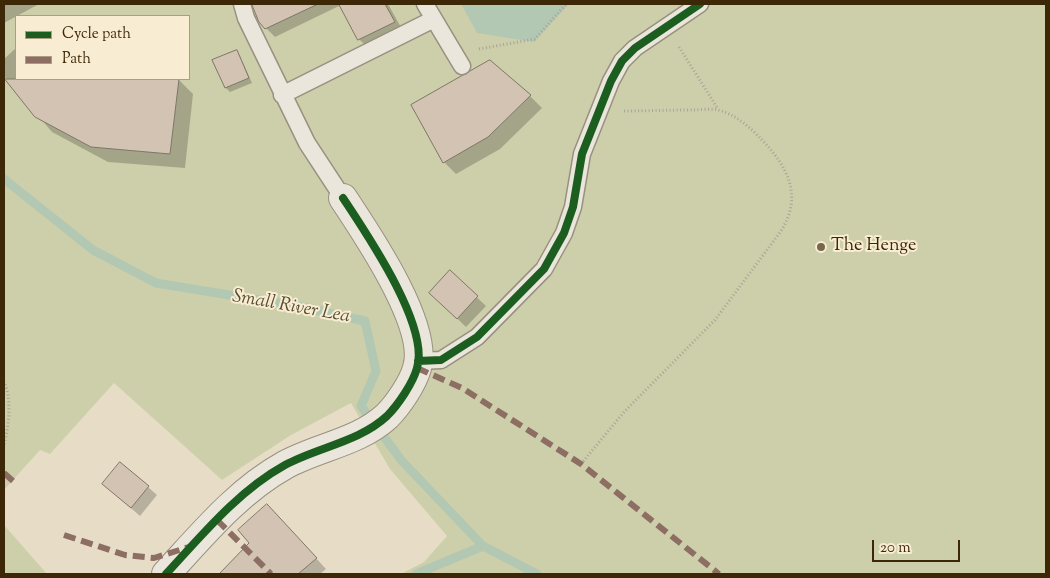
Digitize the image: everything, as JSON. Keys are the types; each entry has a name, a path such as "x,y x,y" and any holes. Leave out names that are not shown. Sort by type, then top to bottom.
{"street":[{"path":"166,574 217,520 258,482 285,465 317,450 355,436 387,416 417,368 418,341 400,294 343,198"}],"lane":[{"path":"242,4 246,18 307,143 343,198"},
{"path":"425,4 458,59"},
{"path":"418,361 441,360 477,337 544,269 564,233 574,207 582,154 610,81 622,62 635,48 700,4"},
{"path":"282,94 434,19"}],"path":[{"path":"458,59 535,39 566,4"},
{"path":"666,27 718,110"},
{"path":"582,464 624,412 715,320 790,218 792,189 781,162 752,129 733,116 718,110 599,111"},
{"path":"4,381 8,392 8,428 4,445"}],"shaded area":[{"path":"4,4 1046,4 1046,574 401,574 424,562 447,536 390,469 351,403 291,435 222,480 114,383 50,454 40,450 4,490"},
{"path":"461,4 569,4 534,42 477,33"},
{"path":"4,525 47,574 4,574"}],"building":[{"path":"252,4 318,4 265,29 259,22"},
{"path":"339,4 385,4 395,22 358,40"},
{"path":"237,50 249,78 225,88 212,60"},
{"path":"490,60 531,95 488,137 443,163 411,105"},
{"path":"5,79 179,80 170,154 91,147 35,117"},
{"path":"450,270 478,296 457,319 429,293"},
{"path":"120,462 149,486 131,508 102,484"},
{"path":"267,504 317,558 298,574 219,574 249,543 238,530"}],"waterway":[{"name":"Small River Lea","path":"4,179 93,250 156,283 302,307 365,321 376,371 361,406 402,461 483,546 537,574"},
{"path":"416,574 483,546"}],"marked path":[{"path":"417,368 462,388 581,464 719,574"},
{"path":"4,473 13,481"},
{"path":"217,520 271,574"},
{"path":"64,535 125,555 154,558 189,547"}],"cycle path":[{"path":"418,361 441,360 477,337 544,269 564,233 573,207 582,154 611,81 622,61 635,48 700,4"},
{"path":"166,574 207,529 252,488 285,465 351,438 376,425 396,406 412,380 417,368 418,350 414,329 405,305 394,280 343,198"}],"place":[{"name":"The Henge","path":"821,247"}]}
